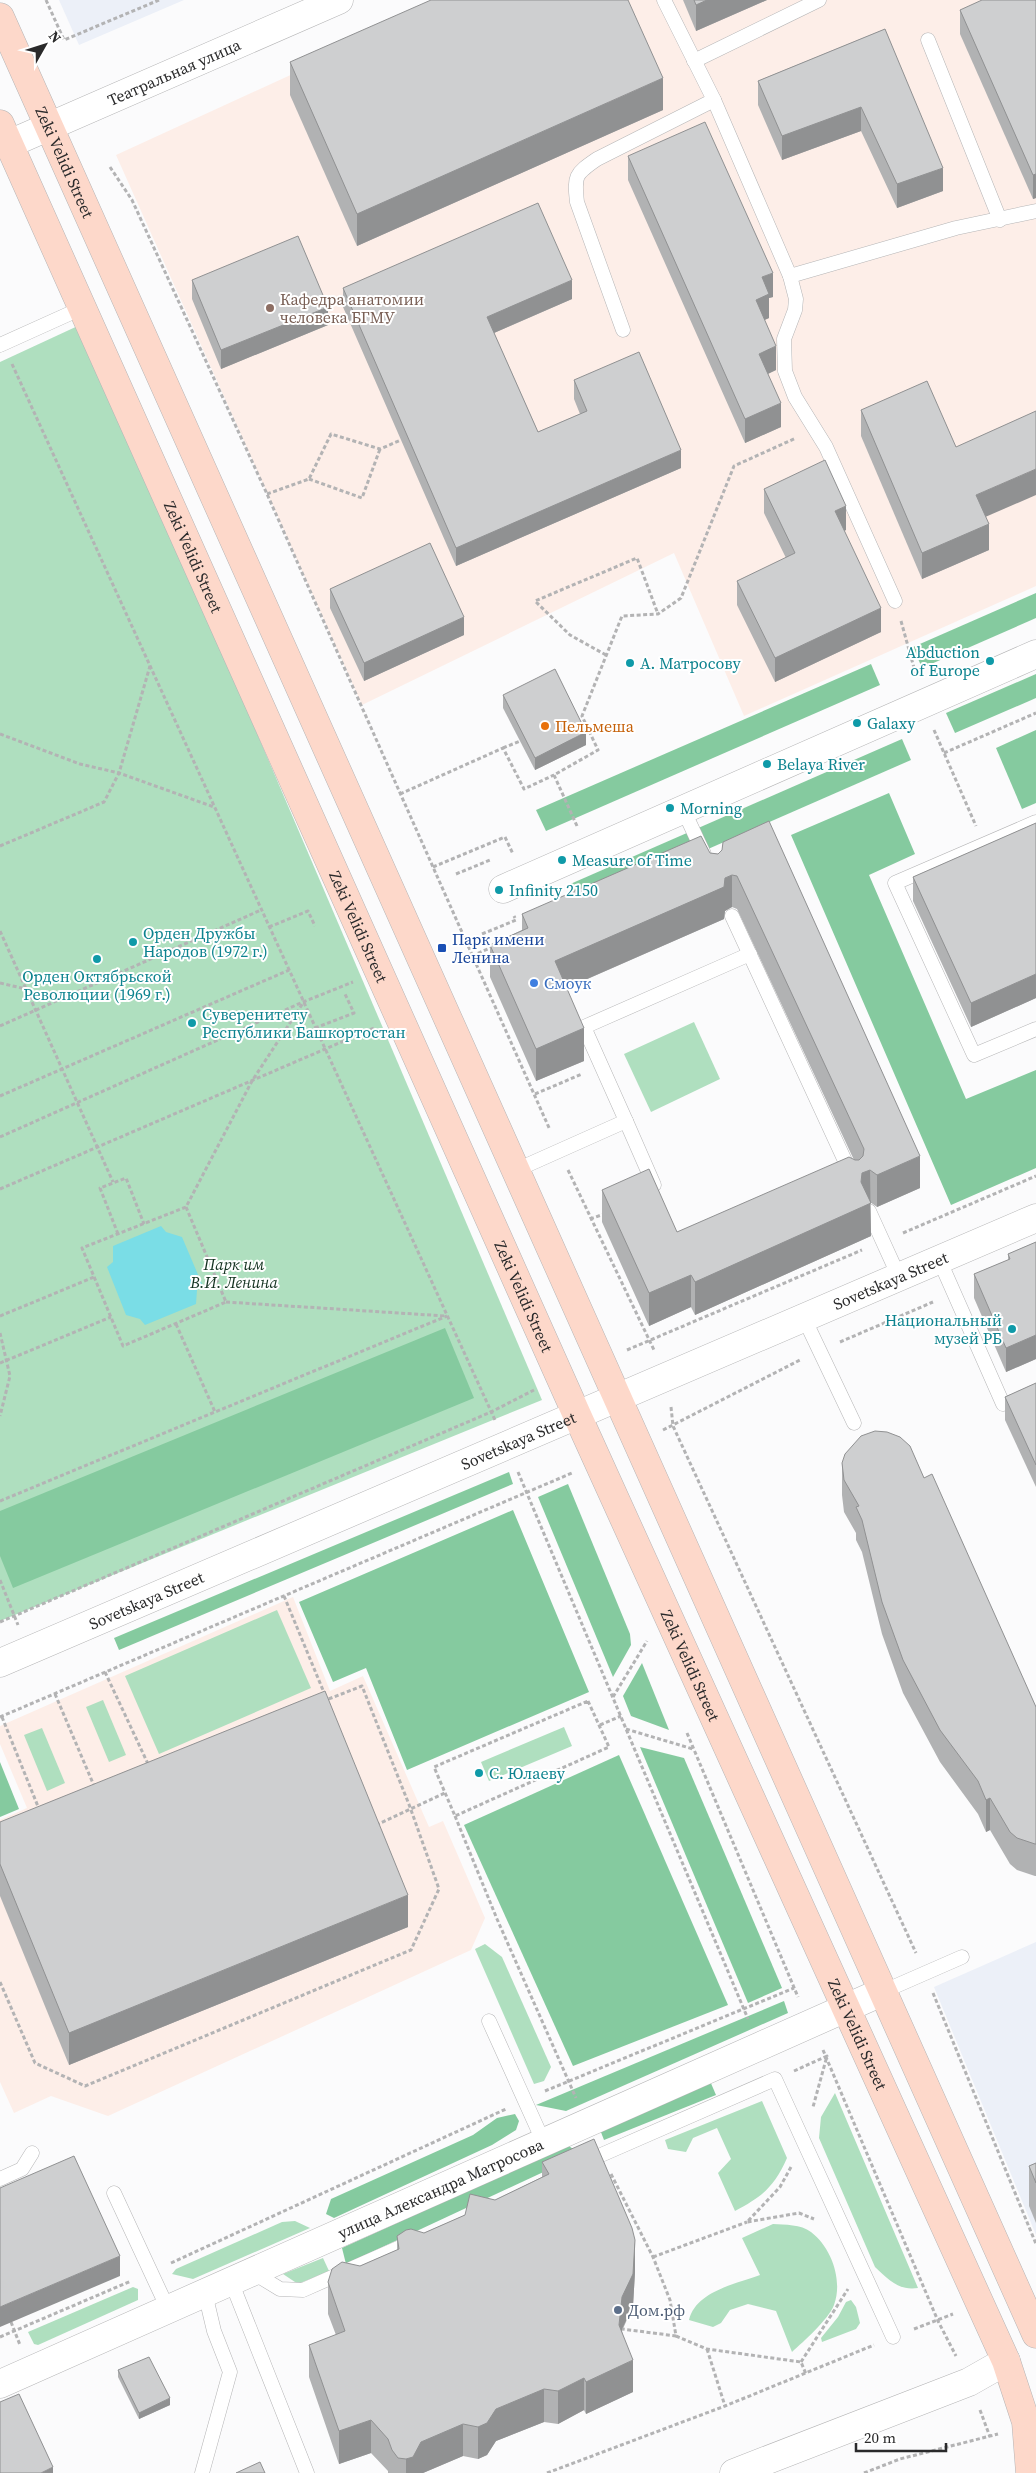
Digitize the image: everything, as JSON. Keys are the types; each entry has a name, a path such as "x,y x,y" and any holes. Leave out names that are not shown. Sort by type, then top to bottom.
{"main road":[{"name":"Zeki Velidi Street","path":"0,17 1036,2334"},
{"name":"Zeki Velidi Street","path":"4,134 577,1415 1006,2361 1026,2422 1030,2473"},
{"path":"1006,2361 1036,2344"}],"street":[{"name":"Театральная улица","path":"4,134 49,128 339,0"},
{"path":"513,884 1036,654"},
{"name":"Sovetskaya Street","path":"0,1663 1036,1218"},
{"name":"улица Александра Матросова","path":"0,2384 882,1992"},
{"path":"734,2473 969,2382 1006,2361"}],"lane":[{"path":"664,0 714,100 790,276 796,299 795,310 784,339 785,371 795,397 826,447 895,601"},
{"path":"694,61 818,0"},
{"path":"928,40 1000,220"},
{"path":"623,330 576,202 574,182 581,170 597,159 714,100"},
{"path":"790,276 956,228 1036,211"},
{"path":"0,345 82,308"},
{"path":"683,809 711,869"},
{"path":"1036,822 895,882 974,1055 1036,1030"},
{"path":"732,916 851,1181"},
{"path":"658,1194 584,1027 750,954"},
{"path":"514,1170 626,1121"},
{"path":"869,1211 899,1277"},
{"path":"939,1259 1003,1404 1036,1396"},
{"path":"804,1318 854,1423"},
{"path":"882,1992 962,1957"},
{"path":"489,2021 544,2143"},
{"path":"575,2166 775,2079 893,2337"},
{"path":"0,2179 22,2169 32,2154"},
{"path":"114,2193 168,2309"},
{"path":"242,2277 280,2290 304,2290 426,2236"},
{"path":"242,2277 307,2473"},
{"path":"202,2473 230,2372 214,2331 205,2293"}],"path":[{"path":"46,0 64,40 159,0"},
{"path":"110,167 132,200 267,494 472,956 499,944"},
{"path":"12,365 507,1445 744,2010 761,2046"},
{"path":"503,748 524,789 554,775 598,750 582,716 622,616 658,614 681,598 734,466 814,429"},
{"path":"309,479 331,434 380,449 401,440"},
{"path":"267,494 309,479 362,498 380,449"},
{"path":"606,655 570,635 535,601 637,558 658,614"},
{"path":"895,601 914,668"},
{"path":"0,846 104,802 119,773 150,666"},
{"path":"923,703 984,845"},
{"path":"944,753 1036,713"},
{"path":"0,734 80,764 119,773 214,808"},
{"path":"400,794 520,741"},
{"path":"554,775 588,851"},
{"path":"433,866 505,837 513,884"},
{"path":"456,874 491,860"},
{"path":"0,1026 261,910"},
{"path":"270,927 308,911 315,926"},
{"path":"482,934 516,920"},
{"path":"0,931 113,1182"},
{"path":"0,1096 289,970"},
{"path":"0,1137 304,1002 361,979"},
{"path":"0,983 26,989"},
{"path":"315,1028 354,1013 345,994"},
{"path":"304,1002 252,1080 186,1207 82,1248 123,1346 226,1302 447,1316"},
{"path":"0,1189 381,1025"},
{"path":"534,1094 601,1066"},
{"path":"649,1341 1036,1176"},
{"path":"118,1234 100,1188 113,1182 126,1178 144,1224"},
{"path":"186,1207 226,1302"},
{"path":"590,1219 607,1213"},
{"path":"0,1316 94,1277"},
{"path":"954,1292 820,1350 673,1426 925,1973 1036,2244"},
{"path":"0,1501 447,1316"},
{"path":"0,1363 111,1317"},
{"path":"176,1324 215,1412"},
{"path":"0,1333 10,1376 0,1416"},
{"path":"0,1622 492,1412 540,1387"},
{"path":"40,1814 1,1717 599,1461"},
{"path":"0,1580 29,1651"},
{"path":"284,1596 327,1700"},
{"path":"613,1698 648,1640"},
{"path":"105,1672 150,1769"},
{"path":"0,1982 35,2063 84,2086 412,1950 440,1889 410,1807 362,1686 318,1703"},
{"path":"55,1694 96,1791 88,1794"},
{"path":"456,1816 609,1747 588,1701 434,1767 456,1816 497,1919 588,2123"},
{"path":"600,1725 621,1716"},
{"path":"626,1729 693,1749"},
{"path":"369,1828 410,1807 445,1793"},
{"path":"0,2337 151,2272 568,2080 744,2010 794,1988"},
{"path":"810,2025 827,2056 938,2321 969,2382"},
{"path":"602,2154 653,2257 670,2300 676,2336"},
{"path":"653,2257 746,2222"},
{"path":"801,2362 862,2268"},
{"path":"547,2473 726,2406 893,2337 938,2321"},
{"path":"622,2329 676,2336 707,2349 801,2362"},
{"path":"707,2349 726,2406"},
{"path":"801,2362 806,2374"},
{"path":"864,2473 900,2459 990,2437"}],"shaded area":[{"path":"59,0 184,0 79,45"},
{"path":"454,0 1036,0 1036,586 744,716 674,553 362,705 116,155"},
{"path":"293,1597 330,1691 363,1676 429,1827 443,1821 485,1918 471,1950 108,2116 51,2096 14,2113 0,2082 0,1820 27,1808 0,1744 0,1726"},
{"path":"1036,1942 1036,2235 934,1987"}],"green space":[{"name":"Парк им В.И. Ленина","path":"82,324 542,1400 0,1621 0,362"},
{"path":"1036,593 1036,618 922,668 913,647"},
{"path":"871,664 880,685 546,831 536,810"},
{"path":"1036,674 1036,698 955,733 946,713"},
{"path":"1036,730 1036,803 1022,809 996,748"},
{"path":"902,739 911,760 578,906 568,885"},
{"path":"889,793 915,854 869,875 966,1099 1036,1070 1036,1168 951,1205 791,835"},
{"path":"694,1022 720,1079 651,1112 624,1054"},
{"path":"445,1328 474,1398 13,1588 0,1556 0,1511"},
{"path":"509,1472 513,1484 119,1650 114,1638"},
{"path":"568,1484 630,1634 631,1645 613,1677 538,1497"},
{"path":"513,1510 589,1692 407,1770 366,1668 333,1682 299,1602"},
{"path":"277,1610 311,1688 159,1754 125,1676"},
{"path":"642,1663 669,1730 631,1716 623,1696"},
{"path":"103,1700 126,1755 109,1762 86,1707"},
{"path":"564,1727 572,1746 489,1781 481,1762"},
{"path":"42,1728 65,1783 47,1791 24,1735"},
{"path":"640,1747 684,1758 782,1988 748,2003"},
{"path":"619,1755 728,2005 573,2066 464,1825"},
{"path":"0,1762 19,1809 0,1817"},
{"path":"485,1944 502,1957 551,2067 544,2081 534,2084 475,1949"},
{"path":"784,2001 788,2013 566,2111 536,2105"},
{"path":"710,2081 716,2095 604,2140 599,2127"},
{"path":"835,2093 918,2288 905,2288 895,2284 875,2267 819,2138 821,2117"},
{"path":"762,2101 787,2158 767,2190 735,2211 718,2173 731,2159 717,2128 693,2138 686,2152 668,2149 665,2140"},
{"path":"515,2114 519,2121 516,2130 492,2145 334,2218 326,2214 331,2199 473,2135 497,2118"},
{"path":"568,2145 580,2155 346,2264 342,2248"},
{"path":"295,2221 310,2228 193,2279 172,2274 176,2269 282,2222"},
{"path":"773,2224 798,2226 811,2232 825,2247 834,2266 836,2276 836,2296 831,2311 815,2330 792,2352 776,2311 748,2304 730,2310 721,2323 713,2327 689,2320 693,2310 708,2295 760,2275 742,2238"},
{"path":"323,2258 329,2271 298,2284 283,2274"},
{"path":"133,2287 138,2289 138,2300 38,2345 34,2344 28,2332"},
{"path":"851,2300 856,2307 860,2323 856,2329 822,2342 821,2338 838,2317 846,2302"}],"water":[{"path":"161,1226 166,1232 182,1237 202,1284 197,1290 196,1304 145,1325 140,1319 126,1315 107,1267 113,1262 113,1246"}],"building":[{"path":"431,0 628,0 663,78 357,214 290,62"},
{"path":"694,0 707,0 696,5"},
{"path":"982,0 1036,0 1036,174 1033,175 960,10"},
{"path":"885,29 943,168 897,184 861,107 782,136 758,81"},
{"path":"705,122 773,273 762,277 769,294 756,300 776,346 759,354 781,403 745,419 628,156"},
{"path":"538,203 572,280 487,317 538,432 587,411 574,380 639,352 681,450 456,548 343,288"},
{"path":"298,236 328,307 221,350 192,280"},
{"path":"927,381 956,447 1036,411 1036,469 976,495 989,524 922,553 861,410"},
{"path":"825,460 846,506 835,511 881,608 775,658 737,581 795,553 764,489"},
{"path":"430,543 464,617 364,663 330,589"},
{"path":"555,669 586,732 535,758 503,695"},
{"path":"769,821 920,1156 877,1175 870,1170 862,1173 861,1182 871,1203 695,1282 691,1275 649,1293 602,1190 649,1169 677,1232 849,1157 859,1160 863,1156 864,1149 737,876 732,875 725,878 724,887 555,961 584,1028 536,1049 490,945 528,928 522,914 701,836 710,853 718,854 722,850 723,842"},
{"path":"1036,823 1036,974 971,1003 913,877"},
{"name":"Национальный музей РБ","path":"1036,1242 1036,1335 1006,1348 974,1274 1010,1259 1008,1254"},
{"path":"1036,1383 1036,1465 1005,1397"},
{"path":"875,1431 887,1432 900,1437 910,1446 924,1478 932,1474 1036,1707 1036,1844 1017,1838 1010,1832 990,1798 986,1800 978,1781 940,1730 903,1660 882,1602 862,1520 856,1507 859,1506 844,1480 842,1463 845,1454 861,1436"},
{"path":"325,1691 408,1895 69,2033 0,1864 0,1822"},
{"path":"594,2139 632,2228 635,2240 633,2274 622,2297 619,2325 633,2360 586,2382 584,2378 558,2391 544,2389 496,2409 487,2423 478,2427 463,2424 421,2442 413,2457 406,2459 398,2458 392,2450 388,2439 371,2420 339,2431 309,2345 345,2331 328,2282 332,2269 342,2262 360,2266 399,2249 397,2236 406,2230 411,2229 424,2233 465,2215 470,2194 495,2200 549,2174 542,2162"},
{"path":"74,2156 120,2256 0,2307 0,2188"},
{"path":"1036,2163 1036,2183 1029,2166"},
{"path":"149,2357 170,2398 139,2413 118,2370"},
{"path":"19,2394 53,2467 41,2473 0,2473 0,2402"},
{"path":"260,2462 265,2473 236,2473"}],"place":[{"name":"Кафедра анатомии человека БГМУ","path":"270,308"},
{"name":"Abduction of Europe","path":"990,661"},
{"name":"А. Матросову","path":"630,663"},
{"name":"Galaxy","path":"857,723"},
{"name":"Пельмеша","path":"545,726"},
{"name":"Belaya River","path":"767,764"},
{"name":"Morning","path":"670,808"},
{"name":"Measure of Time","path":"562,860"},
{"name":"Infinity 2150","path":"499,890"},
{"name":"Орден Дружбы Народов (1972 г.)","path":"133,942"},
{"name":"Парк имени Ленина","path":"442,948"},
{"name":"Орден Октябрьской Революции (1969 г.)","path":"97,959"},
{"name":"Смоук","path":"534,983"},
{"name":"Суверенитету Республики Башкортостан","path":"192,1023"},
{"name":"Национальный музей РБ","path":"1012,1329"},
{"name":"С. Юлаеву","path":"479,1773"},
{"name":"Дом.рф","path":"618,2310"}]}
